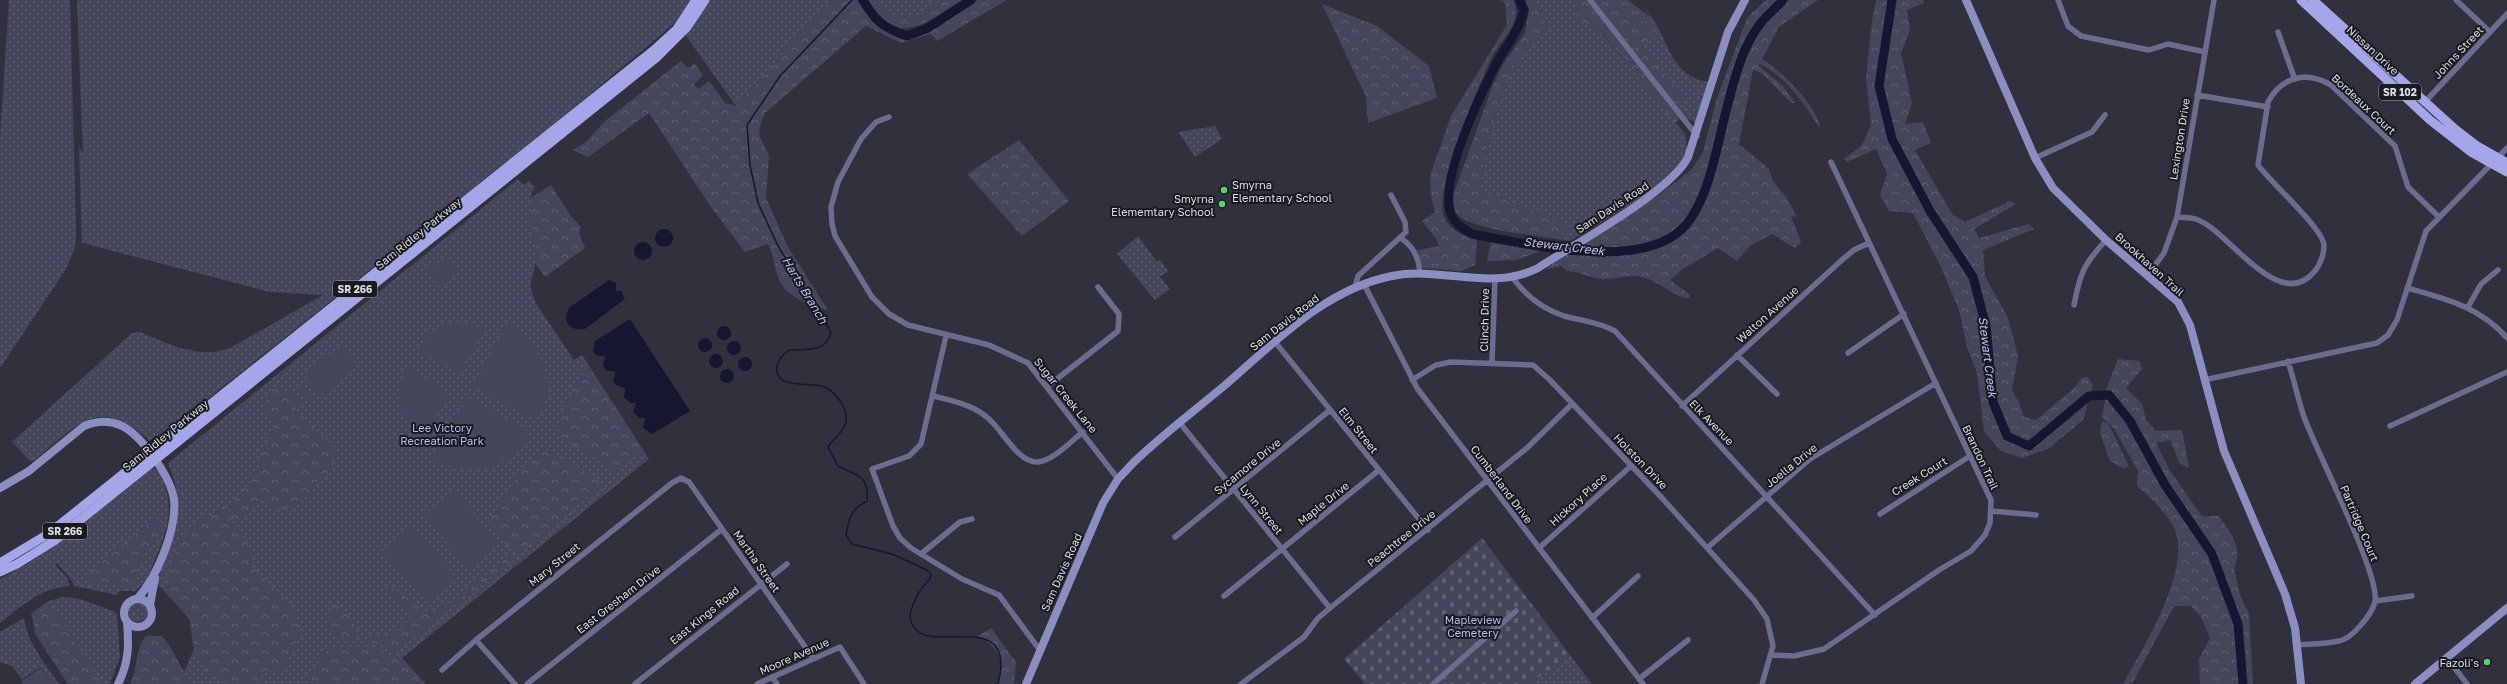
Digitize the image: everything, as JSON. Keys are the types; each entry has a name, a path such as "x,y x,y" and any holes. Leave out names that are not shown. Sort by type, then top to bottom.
{"main road":[{"name":"Sam Ridley Parkway","path":"0,572 17,564 54,540 152,456 654,50 677,29 696,0"},
{"name":"Sam Ridley Parkway","path":"0,563 24,551 152,456 656,58 687,27 705,0"},
{"name":"Nissan Drive","path":"2301,0 2430,120 2471,152 2493,160 2507,163"},
{"name":"Nissan Drive","path":"2313,0 2424,102 2507,172"}],"street":[{"path":"1590,0 1697,136"},
{"name":"Sam Davis Road","path":"1026,684 1039,649 1103,504 1118,479 1144,452 1275,342 1318,308 1354,287 1391,276 1420,273 1495,279 1512,278 1544,264 1676,176 1684,165 1697,136 1728,32 1745,0"},
{"name":"Brookhaven Trail","path":"1966,0 2035,158 2053,188 2106,240 2178,302 2190,325 2224,451 2285,594 2295,628 2301,684"},
{"path":"2058,0 2068,26 2081,36 2149,50 2168,44 2205,52"},
{"name":"Lexington Drive","path":"2148,275 2164,253 2177,217 2214,0"},
{"path":"2456,0 2490,32"},
{"name":"Johns Street","path":"2424,102 2507,14"},
{"path":"2177,217 2198,220 2225,238 2267,277 2285,283 2295,282 2314,272 2321,260 2324,245 2317,229 2268,178 2258,165 2268,107 2273,93 2294,77 2278,32"},
{"name":"Bordeaux Court","path":"2294,77 2318,78 2331,85 2395,146 2408,187 2439,217"},
{"path":"2197,95 2268,107"},
{"path":"2035,158 2092,132 2105,115"},
{"name":"Sugar Creek Lane","path":"889,117 870,127 842,173 831,206 833,230 877,303 908,325 946,336 989,345 1015,355 1028,363 1048,386 1118,479"},
{"path":"2204,380 2377,343 2388,335 2397,320 2426,231 2493,160 2507,148"},
{"name":"Brandon Trail","path":"1772,655 1794,656 1824,649 1972,551 1985,535 1991,511 1991,500 1831,162"},
{"path":"1354,287 1358,276 1402,239 1406,232 1405,222 1391,195"},
{"path":"1402,239 1407,243 1420,262 1420,273"},
{"path":"2074,305 2080,276 2091,256 2106,240"},
{"name":"Walton Avenue","path":"1682,406 1737,354 1848,254 1869,243"},
{"path":"2468,307 2481,284 2498,270"},
{"name":"Elk Avenue","path":"1512,278 1525,293 1551,311 1603,325 1615,331 1682,406 1875,615"},
{"name":"Clinch Drive","path":"1492,362 1495,279"},
{"name":"Cumberland Drive","path":"1364,284 1412,380 1487,482 1641,682"},
{"path":"1048,386 1118,331 1119,314 1098,287"},
{"path":"2408,288 2468,307 2494,324 2507,338"},
{"path":"1848,352 1904,314"},
{"path":"946,336 924,434 918,449 902,459 872,469 896,531 906,544 968,582 999,596 1039,649"},
{"name":"Elm Street","path":"1275,342 1428,530"},
{"path":"1737,354 1777,394"},
{"name":"Holston Drive","path":"1412,380 1436,365 1446,362 1492,362 1533,365 1631,466 1754,600 1767,619 1773,646 1772,655 1762,684"},
{"name":"Partridge Court","path":"2288,362 2304,417 2363,556 2374,587 2375,602"},
{"path":"2390,426 2507,372"},
{"name":"Joella Drive","path":"1707,548 1810,459 1936,383"},
{"path":"933,396 978,411 993,422 1023,458 1032,462 1043,461 1083,432"},
{"name":"Peachtree Drive","path":"1241,684 1304,637 1318,618 1487,482 1527,448 1572,404"},
{"name":"Sycamore Drive","path":"1176,537 1330,410"},
{"path":"0,488 29,471 77,431 92,423 111,422 121,425 133,434 152,456 172,490 174,511 169,537 156,570 146,589 138,598 130,601 125,607 124,615 127,622 129,645 127,665 118,684"},
{"name":"Lynn Street","path":"1180,423 1330,608"},
{"name":"Creek Court","path":"1880,514 1970,456"},
{"name":"Hickory Place","path":"1538,548 1631,466"},
{"name":"Maple Drive","path":"1224,596 1379,470"},
{"name":"Martha Street","path":"682,478 689,482 813,658"},
{"name":"Mary Street","path":"442,670 476,640 672,483 682,478"},
{"path":"1991,511 2036,515"},
{"path":"921,554 960,522 972,519"},
{"name":"East Gresham Drive","path":"527,684 722,529"},
{"name":"East Kings Road","path":"635,684 787,564"},
{"path":"127,622 138,627 145,625 151,618 150,605 156,570"},
{"path":"1592,618 1638,576"},
{"path":"2297,645 2341,641 2358,628 2370,614 2375,602 2412,596"},
{"path":"138,598 150,605"},
{"path":"2415,684 2507,608"},
{"path":"1433,684 1516,611"},
{"path":"129,645 138,627"},
{"path":"476,640 515,684"},
{"path":"1641,682 1688,640"},
{"name":"Moore Avenue","path":"757,684 840,647 864,684"},
{"path":"2446,658 2467,684"},
{"path":"772,677 777,684"}],"green space":[{"path":"9,0 70,0 76,234 75,248 66,269 0,368 0,137"},
{"path":"77,0 831,0 736,106 676,22 559,120 157,439 149,440 131,426 115,419 101,417 88,420 76,426 34,461 30,461 12,442 132,333 140,332 174,346 197,352 220,351 232,347 323,295 270,292 86,244 86,242 82,244 79,145 83,154"},
{"path":"831,0 857,0 872,22 904,40 930,31 978,0 1007,0 937,41 931,34 901,43 866,26 765,113 759,130 760,137 769,156 766,198 788,247 828,310 813,306 798,299 785,289 780,282 768,244 745,252 711,207 649,113 588,157 572,150 585,143 605,121 681,61 688,68 694,63 703,75 694,84 698,89 709,81 725,103 736,106"},
{"path":"868,0 877,0 889,12 900,18 923,11 943,0 962,0 924,23 912,27 901,28 890,24 879,15"},
{"path":"877,0 943,0 923,11 900,18 889,12"},
{"path":"1500,0 1514,0 1516,9 1515,18 1513,25 1495,51 1477,91 1452,160 1443,200 1443,213 1447,223 1456,231 1477,240 1475,265 1461,271 1423,268 1417,250 1439,246 1437,240 1422,221 1435,212 1431,196 1430,176 1451,116 1507,25 1505,3"},
{"path":"1526,0 1534,0 1547,25 1545,32 1511,71 1506,81 1496,111 1484,164 1481,190 1486,194 1503,197 1514,204 1553,218 1570,226 1557,239 1504,231 1475,224 1464,220 1457,214 1454,205 1453,196 1492,87 1502,66 1525,33 1529,10"},
{"path":"1534,0 1575,0 1578,20 1600,31 1685,134 1685,153 1678,165 1666,177 1651,190 1616,214 1569,241 1557,239 1569,226 1553,218 1514,204 1503,197 1486,194 1481,190 1484,164 1496,111 1506,81 1511,71 1545,32 1547,25"},
{"path":"1575,0 1628,0 1651,18 1641,20 1660,33 1642,47 1683,97 1674,105 1683,116 1675,123 1601,31 1578,20"},
{"path":"1766,0 1818,0 1779,27 1762,59 1779,71 1806,100 1818,120 1820,129 1809,111 1794,92 1777,75 1768,68 1759,64 1759,66 1783,86 1795,103 1791,103 1762,73 1753,70 1739,144 1769,169 1773,181 1786,197 1797,217 1791,216 1801,242 1795,248 1772,234 1750,246 1737,261 1718,248 1683,269 1670,280 1690,295 1689,298 1677,295 1655,282 1642,277 1631,276 1602,279 1567,271 1561,266 1546,269 1577,245 1659,195 1692,169 1703,152 1717,98 1747,18"},
{"path":"1876,0 1923,0 1924,3 1907,10 1910,30 1901,53 1912,103 1905,124 1923,122 1931,143 1915,150 1952,214 1965,222 2010,201 2016,204 1974,229 1979,238 2029,224 2034,229 1983,250 1985,276 2008,318 2018,356 2012,391 2019,402 2024,417 2036,420 2074,388 2082,378 2087,377 2093,385 2083,420 2048,449 2022,458 2001,451 1984,431 1977,373 1967,347 1959,310 1940,265 1913,213 1889,211 1880,195 1887,174 1876,149 1847,162 1844,159 1862,145 1871,125 1866,78 1872,20"},
{"path":"1322,4 1377,26 1429,66 1437,98 1368,123 1366,97"},
{"path":"1644,8 1653,19 1670,53 1677,63 1685,72 1695,78 1709,82 1696,123 1684,117 1674,105 1683,97 1642,47 1641,19 1651,18"},
{"path":"1215,126 1222,139 1195,157 1178,132"},
{"path":"1019,140 1069,201 1022,236 967,174"},
{"name":"Lee Victory Recreation Park","path":"518,179 523,185 529,181 535,187 531,194 530,224 538,255 530,285 535,302 574,360 582,355 649,459 402,658 373,684 179,684 200,635 193,623 157,583 177,499 175,482 168,463"},
{"path":"551,185 571,216 581,227 579,233 585,248 545,277 536,264 538,255 530,224 532,197"},
{"path":"1138,236 1157,262 1160,260 1168,271 1160,277 1170,289 1155,300 1117,254"},
{"path":"1491,241 1547,249 1516,260 1487,261"},
{"path":"448,256 459,272 437,286 426,271"},
{"path":"455,322 473,324 484,329 460,372 418,351 428,335 442,326"},
{"path":"508,323 525,336 532,344 538,353 545,373 547,394 543,408 536,421 473,386"},
{"path":"341,346 357,366 320,396 304,375"},
{"path":"2118,359 2140,361 2142,369 2126,388 2142,404 2146,420 2156,431 2182,430 2189,468 2180,464 2170,440 2156,443 2170,471 2202,516 2219,516 2237,547 2237,560 2234,567 2240,595 2249,614 2253,684 2200,684 2199,659 2210,638 2201,617 2191,606 2174,606 2132,684 2123,684 2142,651 2171,587 2176,566 2178,547 2175,530 2172,524 2158,506 2137,486 2138,471 2114,429 2102,417 2107,387"},
{"path":"589,367 643,450 617,472 557,434 562,413 583,375 581,372"},
{"path":"408,368 449,393 425,434 408,420 400,405 400,389"},
{"path":"302,383 313,396 306,401 296,388"},
{"path":"277,384 299,413 330,442 335,453 333,470 313,485 313,494 296,502 283,512 262,500 236,526 231,516 229,506 258,473 264,450 274,430 270,417 263,405"},
{"path":"293,390 304,403 298,408 287,394"},
{"path":"467,397 530,432 520,446 499,464 487,468 462,469 432,461"},
{"path":"2102,421 2107,423 2111,428 2129,467 2123,468 2110,461 2100,433"},
{"path":"545,449 601,481 597,488 557,525 533,543 514,553 491,528 490,520 516,479"},
{"path":"152,468 159,471 166,488 168,517 162,543 145,587 141,586 135,591 119,591 117,595 74,586 71,579 57,563 55,565 67,578 70,586 60,587 41,594 0,623 0,579 21,568 40,555"},
{"path":"454,490 499,544 469,569 424,515"},
{"path":"225,505 231,523 249,546 253,567 296,610 300,635 282,670 259,670 260,684 226,682 210,674 203,667 198,657 193,644 188,617 165,592 173,559 182,535 186,530 221,509"},
{"path":"160,515 162,523 159,535 139,564 131,587 98,584 83,577"},
{"path":"412,525 457,579 428,604 382,550"},
{"name":"Mapleview Cemetery","path":"1482,538 1570,655 1529,684 1365,684 1344,659"},
{"path":"511,555 515,558 396,652 382,645 366,642 371,637 386,636 391,632 394,634 412,616 386,593 391,588 403,594 430,613 435,614"},
{"path":"63,597 80,599 113,611 117,614 120,657 110,684 100,684 96,676 44,610 33,620 31,614 46,602"},
{"path":"332,599 354,623 356,629 355,641 337,636 328,629"},
{"path":"138,602 145,605 148,612 145,619 138,622 131,619 128,612 131,605"},
{"path":"54,606 100,684 68,684 35,634 33,620 44,610"},
{"path":"24,618 33,644 59,684 52,684 41,667 22,679 12,666 0,662 0,632"},
{"path":"991,628 1016,662 1014,684 998,684 1000,675 1000,661 996,650 978,636"},
{"path":"146,636 162,636 169,645 191,684 130,684 133,678 140,646"},
{"path":"334,647 376,647 395,659 402,658 426,684 305,684 315,671 319,656"},
{"path":"1570,655 1592,684 1529,684"},
{"path":"41,668 52,684 23,684 21,681"}],"shaded area":[{"path":"660,229 668,229 673,234 671,245 668,247 660,247 655,242 655,234"},
{"path":"639,242 647,242 652,247 650,258 647,260 639,260 634,255 634,247"},
{"path":"609,280 616,283 616,291 621,291 625,299 585,329 575,329 571,327 568,324 566,316 570,307"},
{"path":"630,319 690,411 652,434 643,428 645,418 639,418 633,412 636,403 631,403 624,398 625,388 616,385 613,381 616,372 606,370 603,366 605,357 596,355 593,351 595,341"},
{"path":"721,326 727,326 731,330 731,336 727,340 721,340 717,336 717,330"},
{"path":"702,338 708,338 712,342 712,348 708,352 702,352 698,348 698,342"},
{"path":"731,341 737,341 741,345 741,351 737,355 731,355 727,351 727,345"},
{"path":"713,354 719,354 723,358 723,364 719,368 713,368 709,364 709,358"},
{"path":"742,357 748,357 752,361 752,367 748,371 742,371 738,367 738,361"},
{"path":"724,369 730,369 734,373 734,379 730,383 724,383 720,379 720,373"}],"waterway":[{"name":"Harts Branch","path":"852,0 780,76 747,125 750,165 758,203 779,248 822,315 831,333 828,339 820,347 814,349 789,350 779,361 777,366 777,374 781,379 787,382 795,384 819,385 825,387 837,397 845,409 845,425 842,431 828,447 838,466 856,474 864,481 866,486 867,501 857,507 848,524 846,535 852,544 892,554 927,570 931,575 930,579 919,593 911,610 910,617 914,627 923,634 937,637 970,637 984,639 996,646 1001,660 998,684"},
{"name":"Stewart Creek","path":"863,0 872,14 881,23 886,27 907,36 928,28 971,0"},
{"name":"Stewart Creek","path":"1519,0 1524,10 1522,18 1495,66 1480,97 1456,158 1451,178 1449,196 1451,215 1458,225 1472,234 1551,248 1611,252 1639,249 1663,242 1682,229 1691,218 1699,205 1705,190 1715,157 1732,88 1743,55 1753,34 1760,24 1783,0"},
{"name":"Stewart Creek","path":"1892,0 1879,86 1892,139 1930,211 1973,277 1986,326 1993,402 2007,436 2029,446 2089,396 2109,395 2130,421 2165,485 2212,554 2238,624 2243,684"}],"place":[{"name":"Smyrna Elementary School","path":"1224,190"},
{"name":"Smyrna Elememtary School","path":"1222,204"},
{"name":"Fazoli's","path":"2487,662"}]}
